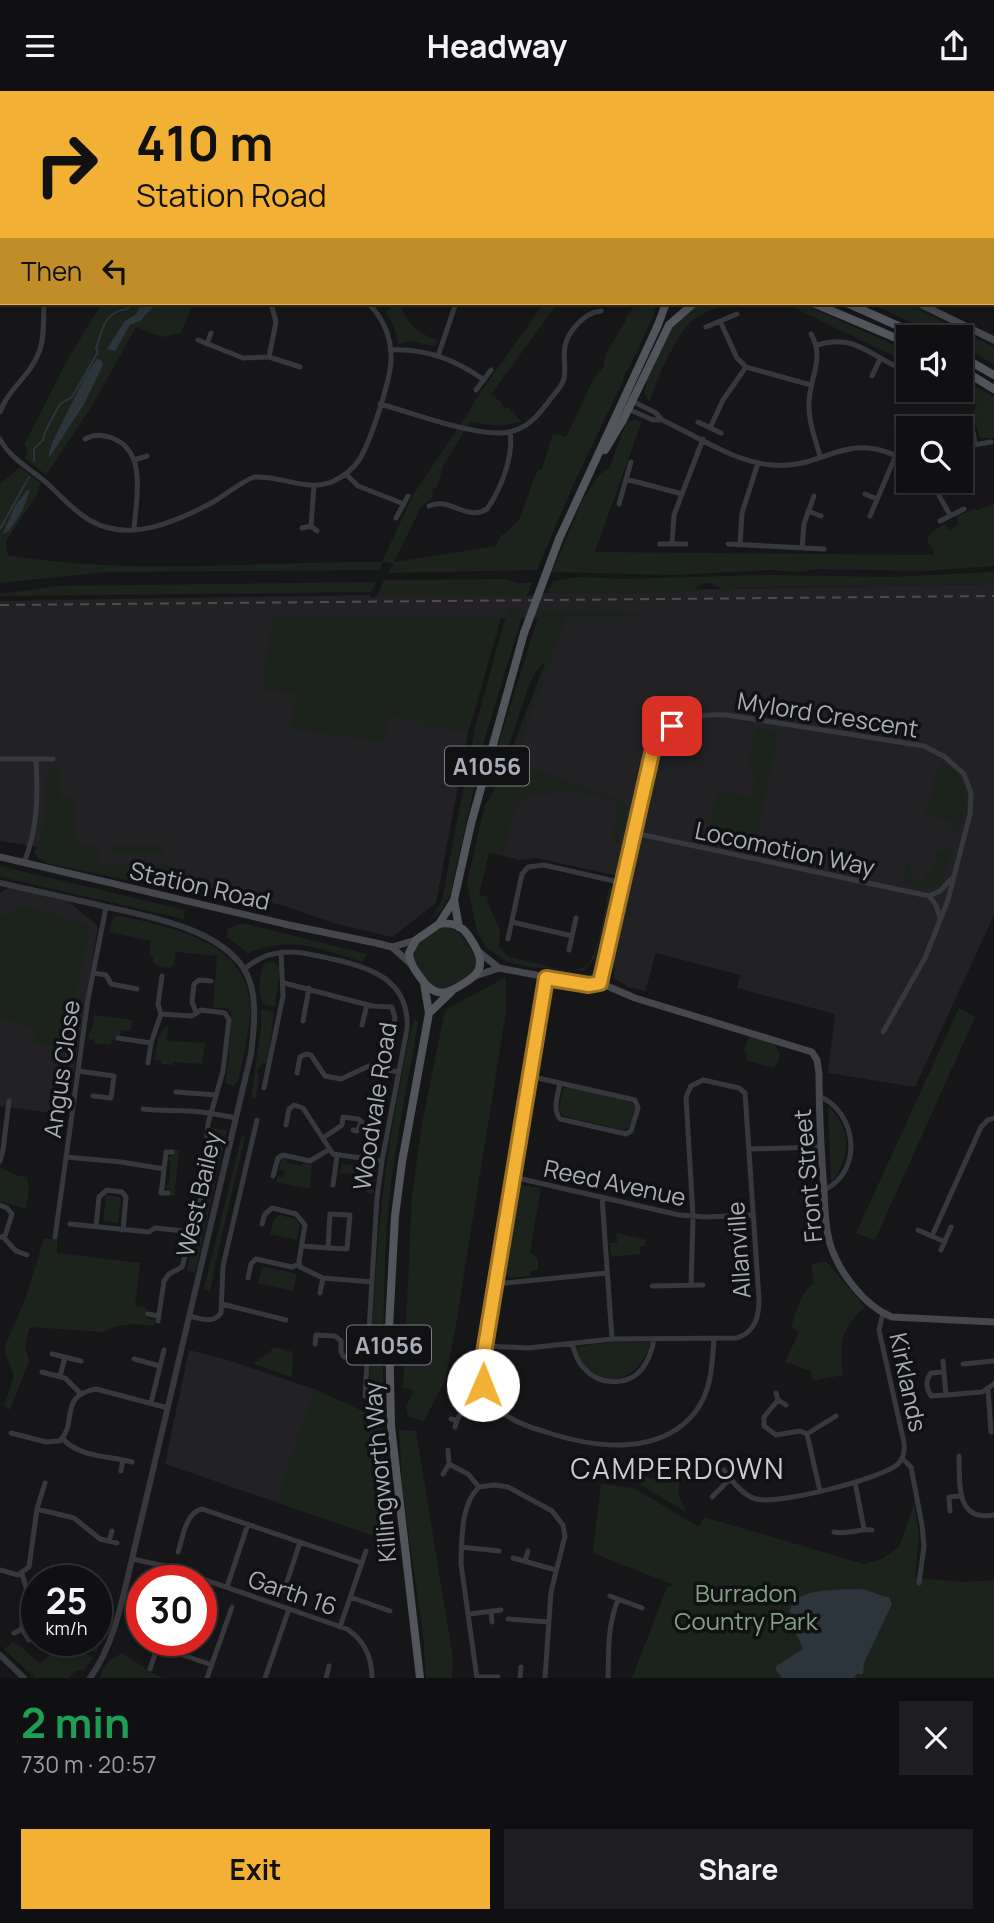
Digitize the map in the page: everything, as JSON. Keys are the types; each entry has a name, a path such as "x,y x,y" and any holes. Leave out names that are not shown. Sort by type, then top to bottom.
{"main road":[{"name":"A1056","path":"626,403 665,305"},
{"name":"A1056","path":"439,924 454,900 471,824 524,633 559,540 626,403 669,325 692,305"},
{"path":"818,305 896,337"},
{"path":"851,305 896,325"},
{"path":"922,305 994,340"},
{"path":"973,363 994,375"},
{"path":"973,376 994,389"},
{"name":"Station Road","path":"0,857 392,947 416,940"},
{"name":"A1056","path":"454,900 459,927"},
{"path":"453,991 438,992 425,983 412,965 409,953 416,940 439,924 445,923 464,930 478,952 499,968 589,985 600,983"},
{"name":"Station Road","path":"392,947 412,965"},
{"path":"475,976 480,964 478,952"},
{"path":"429,1013 453,991 475,976 499,968"},
{"name":"Killingworth Way","path":"420,1678 391,1426 389,1327 401,1162 429,1013 425,983"},
{"name":"Front Street","path":"600,983 635,998 815,1054 827,1225 833,1252 854,1286 883,1313"},
{"path":"883,1313 902,1318 994,1322"}],"street":[{"path":"0,412 13,388 39,354 44,305"},
{"path":"269,357 276,322 272,305"},
{"path":"0,439 8,451 90,521 110,528 159,526 186,516 254,477 264,476 314,486 322,485 346,474 361,457 391,367 385,327 369,305"},
{"path":"438,356 455,305"},
{"path":"380,404 475,430 510,432 529,424 562,383 566,370 565,344 583,318 593,309 601,311"},
{"path":"706,327 737,314"},
{"path":"720,321 737,358 746,367 811,384"},
{"path":"207,344 211,333"},
{"path":"811,334 817,345 818,363 808,404 810,421 821,456"},
{"path":"198,340 243,358 269,357 300,367"},
{"path":"817,345 844,340 896,367"},
{"path":"390,350 409,349 438,356 462,366 484,380"},
{"path":"872,376 880,359"},
{"path":"710,428 723,400 746,367"},
{"path":"476,390 491,370"},
{"path":"626,403 656,413 662,420 758,463 791,465 843,449 860,447 896,455 870,516"},
{"path":"698,422 721,433"},
{"path":"91,427 88,437 105,435 121,442 134,460 137,489 134,529"},
{"path":"429,506 438,502 473,514 487,509 496,493 508,459 512,442 510,432"},
{"path":"973,432 975,444 991,442"},
{"path":"672,544 673,520 703,439"},
{"path":"134,460 147,456"},
{"path":"619,504 631,462"},
{"path":"740,544 742,513 758,463"},
{"path":"346,474 358,486 404,504"},
{"path":"626,479 682,494"},
{"path":"311,526 314,486"},
{"path":"437,492 438,502"},
{"path":"938,493 950,515"},
{"path":"865,494 877,499"},
{"path":"396,518 408,496"},
{"path":"802,548 803,529 814,496"},
{"path":"940,521 964,509"},
{"path":"808,511 821,516"},
{"path":"302,528 311,526"},
{"path":"311,526 317,531"},
{"path":"660,544 686,544"},
{"path":"728,544 824,549"},
{"name":"Mylord Crescent","path":"600,983 652,753 672,726 696,716 727,715 924,746 945,757 964,774 971,793 970,814 957,872 925,958 883,1032"},
{"path":"0,759 53,759"},
{"path":"24,863 32,844 38,810 36,759"},
{"name":"Locomotion Way","path":"634,833 929,896"},
{"path":"508,939 522,874 528,867 544,865 623,883"},
{"path":"940,920 936,905 929,896 940,891 957,872"},
{"path":"0,883 106,907 198,932 219,945 244,969"},
{"name":"Angus Close","path":"55,1237 93,973 106,907"},
{"path":"569,950 576,918"},
{"path":"512,922 572,936"},
{"path":"264,1088 284,983 281,952"},
{"name":"Woodvale Road","path":"244,969 258,958 281,952 307,953 362,966 390,982 403,1003 408,1022 377,1198 365,1397"},
{"name":"West Bailey","path":"90,1678 114,1630 236,1118 253,1035 252,998 244,969"},
{"path":"93,973 106,975 111,984 137,989"},
{"path":"148,1063 160,1014 163,976"},
{"path":"546,978 482,1365 485,1390 498,1409 513,1420 559,1437 600,1444 631,1444 657,1439 682,1424 696,1410 709,1385 714,1339"},
{"path":"196,1011 192,1002 194,984 199,980 211,981"},
{"path":"284,983 366,1005 389,1006 394,1009 392,1033"},
{"path":"306,1018 309,988"},
{"path":"362,1025 366,1005"},
{"path":"148,1314 158,1319 164,1281 169,1274 183,1267 193,1232 202,1193 211,1113 226,1053 229,1020 228,1015 201,1010 187,1016 160,1014"},
{"path":"123,1036 151,1043"},
{"path":"300,1070 300,1057 306,1054 311,1055 325,1076 346,1077 369,1066 398,1072"},
{"path":"78,1071 114,1076 111,1098 102,1093 93,1095"},
{"path":"260,1071 268,1073"},
{"path":"530,1076 635,1100 638,1108 629,1133 560,1119 556,1114 560,1083"},
{"name":"Allanville","path":"485,1346 528,1348 612,1339 714,1339 744,1336 757,1319 759,1299 743,1090 703,1080 694,1083 686,1097 693,1216"},
{"path":"176,1092 216,1095"},
{"path":"819,1096 830,1100 839,1110 849,1127 851,1140 846,1169 837,1181 824,1190"},
{"path":"0,1161 9,1101"},
{"path":"289,1121 289,1109 294,1105 303,1108 337,1156 382,1161"},
{"path":"144,1109 211,1113 236,1118"},
{"path":"0,1113 8,1114"},
{"path":"323,1138 342,1125 344,1117 362,1122 357,1131 354,1130"},
{"path":"932,1236 981,1127 988,1119 994,1118"},
{"path":"189,1316 213,1320 219,1316 223,1266 257,1120"},
{"path":"247,1129 254,1131"},
{"path":"749,1149 820,1147"},
{"path":"276,1174 278,1158 283,1155 310,1161 330,1149"},
{"path":"168,1193 162,1192 164,1169 166,1151 172,1152"},
{"path":"333,1185 337,1156"},
{"path":"66,1157 164,1169"},
{"name":"Reed Avenue","path":"513,1177 693,1216 753,1215"},
{"path":"96,1227 99,1197 107,1190 122,1192 126,1197 123,1230"},
{"path":"602,1198 612,1339"},
{"path":"0,1205 7,1208 12,1215 1,1237 16,1251 27,1255"},
{"path":"265,1221 265,1214 272,1209 296,1214 305,1225 299,1264 304,1270 323,1278 372,1282"},
{"path":"302,1246 328,1248 347,1249 349,1215 330,1214 328,1248"},
{"path":"691,1285 693,1216"},
{"path":"70,1224 149,1233 155,1227 193,1232"},
{"path":"941,1250 951,1227"},
{"path":"918,1230 945,1242"},
{"path":"251,1275 251,1264 256,1259 292,1267 299,1264"},
{"path":"496,1281 506,1283 607,1273"},
{"path":"320,1293 323,1278"},
{"path":"652,1286 703,1285"},
{"path":"222,1304 286,1319"},
{"name":"Kirklands","path":"730,1479 743,1493 761,1500 820,1491 855,1482 893,1467 902,1458 904,1443 879,1329 883,1313"},
{"path":"315,1344 316,1335 335,1336 341,1341 344,1357 368,1359"},
{"path":"572,1344 585,1370 608,1382 634,1377 651,1353 654,1339"},
{"path":"151,1403 164,1350"},
{"path":"52,1354 81,1361"},
{"path":"60,1376 65,1357"},
{"path":"134,1359 160,1366"},
{"path":"943,1361 946,1395"},
{"path":"963,1364 994,1361"},
{"path":"42,1372 60,1376 73,1384 80,1393"},
{"path":"944,1372 931,1373 926,1381 931,1396 982,1392 994,1384"},
{"path":"988,1389 991,1432"},
{"path":"80,1393 103,1390 168,1408"},
{"path":"454,1422 467,1403 485,1390"},
{"path":"63,1439 70,1410 80,1393"},
{"path":"786,1405 777,1396 760,1427 776,1435 800,1431 807,1434"},
{"path":"696,1410 704,1416"},
{"path":"807,1434 836,1416"},
{"path":"19,1436 22,1427"},
{"path":"11,1433 53,1443 63,1439"},
{"path":"807,1434 820,1491"},
{"path":"63,1439 73,1448 96,1456 132,1461"},
{"path":"443,1474 449,1464 448,1450"},
{"path":"959,1456 961,1496 967,1509 980,1517 994,1515"},
{"name":"Kirklands","path":"902,1458 911,1467 922,1525 924,1546 919,1583"},
{"path":"121,1471 123,1460"},
{"path":"449,1464 468,1474 480,1487"},
{"path":"712,1497 730,1479 724,1470"},
{"path":"855,1482 864,1529"},
{"path":"29,1565 44,1483"},
{"path":"498,1677 477,1677 461,1564 468,1505 480,1487 495,1485 508,1487 556,1514 563,1525 565,1536 551,1592 545,1678"},
{"path":"950,1511 949,1497 961,1496"},
{"path":"37,1509 74,1518 100,1539 113,1542 112,1531"},
{"path":"178,1552 189,1518 199,1509 362,1563"},
{"path":"227,1587 248,1524"},
{"path":"834,1532 872,1530"},
{"path":"175,1534 183,1537"},
{"path":"284,1591 300,1542"},
{"path":"461,1547 499,1551"},
{"path":"488,1560 489,1550"},
{"path":"340,1626 366,1551"},
{"path":"525,1561 528,1551"},
{"path":"513,1558 556,1570"},
{"name":"Garth 16","path":"132,1559 156,1565"},
{"path":"0,1570 14,1575 21,1574"},
{"name":"Garth 16","path":"217,1584 340,1626 353,1633 363,1644 370,1659 372,1678"},
{"path":"610,1596 642,1608"},
{"path":"350,1597 390,1611"},
{"path":"608,1678 609,1633 618,1599"},
{"path":"207,1678 232,1607"},
{"path":"265,1678 289,1609"},
{"path":"469,1614 501,1610"},
{"path":"491,1611 492,1622"},
{"path":"219,1619 227,1622"},
{"path":"508,1619 548,1622"},
{"path":"14,1633 21,1630"},
{"path":"0,1655 24,1678"},
{"path":"150,1669 154,1656"},
{"path":"190,1656 212,1665"},
{"path":"326,1678 329,1666"},
{"path":"520,1678 521,1667"}],"shaded area":[{"path":"141,305 155,305 140,321 130,325 115,351 107,349 124,322 136,314"},
{"path":"97,359 102,361 103,365 84,404 49,458 53,441 87,373"},
{"path":"28,489 28,497 20,514 10,529 3,533 15,506"},
{"path":"994,584 994,915 915,1087 828,1073 835,1014 737,988 740,975 656,953 645,991 628,987 614,978 612,954 628,878 536,858 520,860 489,853 508,776 565,617 501,618 468,733 436,903 392,937 333,923 282,905 229,896 181,880 54,859 39,847 0,841 0,601 370,595 375,598 527,596 553,592"},
{"path":"10,887 69,902 98,926 67,1115 0,1106 0,893"},
{"path":"189,1350 314,1389 380,1419 392,1542 165,1464"},
{"path":"862,1589 889,1597 892,1604 864,1663 863,1674 857,1674 854,1678 782,1678 776,1666 803,1649 790,1618 793,1604 799,1598 819,1591"}],"green space":[{"path":"101,305 192,305 181,333 162,337 136,327 93,404 46,475 25,458 28,451 24,445 69,357"},
{"path":"392,305 401,305 414,327 424,335 438,340 435,346 410,341 398,344 393,324 385,313"},
{"path":"543,305 557,305 491,394 501,402 502,407 509,408 522,422 499,426 470,422 443,466 437,487 433,488 432,498 421,507 394,562 496,546 501,535 519,520 537,471 542,469 553,433 566,437 594,378 604,366 605,355 633,305 656,305 655,312 574,483 537,570 388,573 393,563 383,562 380,570 106,572 0,583 0,484 20,467 40,483 37,495 6,541 8,555 101,565 148,566 382,562 413,495 475,400"},
{"path":"699,305 724,305 702,314 687,325 668,358 649,402 644,393 647,384 644,382 666,337 690,310"},
{"path":"788,305 810,307 896,346 896,357"},
{"path":"874,305 911,305 950,325 917,325"},
{"path":"973,336 994,347 994,364 973,353"},
{"path":"973,385 994,397 994,438 980,438 972,413 977,405 972,402"},
{"path":"642,421 595,552 933,555 933,549 927,542 933,531 945,524 949,530 959,524 956,517 994,504 994,566 925,571 818,569 799,572 769,570 676,575 552,572 582,501 599,475 610,467 627,422"},
{"path":"994,572 994,584 738,588 726,591 710,583 702,584 692,591 672,594 555,594 547,590 553,581 578,577 891,577"},
{"path":"506,579 517,583 532,583 527,596 377,596 384,580"},
{"path":"376,582 371,592 0,596 57,586"},
{"path":"510,608 519,611 522,617 485,738 450,896 440,912 429,922 442,900 475,728"},
{"path":"615,610 641,612 645,616 566,617 514,761 625,802 625,824 617,844 613,841 617,805 609,800 558,789 556,795 529,796 515,809 504,856 489,853 479,895 488,897 487,901 500,930 499,947 509,957 565,970 507,962 487,948 477,932 467,883 485,804 498,782 513,780 504,773 505,767 544,663 530,683 505,751 498,761 494,758 538,617 543,611"},
{"path":"273,617 501,617 468,732 418,725 418,720 388,716 384,742 291,729 296,694 262,689"},
{"path":"755,728 779,732 752,855 715,843 710,831 717,792 752,797 756,772 748,770"},
{"path":"943,761 956,772 965,790 965,805 955,833 952,831 952,822 926,814 922,809 931,799 937,768"},
{"path":"60,765 60,797 76,797 76,845 98,846 99,866 167,865 172,869 169,886 159,887 46,863 37,857 34,851 44,827 46,778 49,771"},
{"path":"112,845 165,845 165,854 112,854"},
{"path":"952,850 943,877 933,888 925,890 904,882 907,863 911,869 911,877 921,880 934,868 940,851"},
{"path":"0,866 185,910 184,919 0,877"},
{"path":"609,887 613,889 595,958 585,970 571,971 583,968 591,960 601,929"},
{"path":"21,906 90,924 65,1049 34,1044 36,1028 0,1018 0,918"},
{"path":"116,916 183,932 221,951 235,965 245,983 250,1014 239,1079 234,1086 225,1083 231,1011 213,1008 217,956 176,952 174,964 170,968 158,966 149,954 151,941 109,932"},
{"path":"242,923 367,954 363,962 319,949 292,945 278,945 248,953 227,937 227,929"},
{"path":"448,927 466,941 475,956 476,964 466,979 441,989 431,985 421,972 415,952 423,940"},
{"path":"271,962 280,967 275,1007 263,1004 260,989 264,964"},
{"path":"506,977 506,1012 455,1330 445,1380 424,1421 408,1417 406,1407 413,1392 403,1388 412,1196 422,1124 445,1010"},
{"path":"959,1008 975,1017 875,1240 856,1233"},
{"path":"261,1009 274,1012 267,1063 257,1070 259,1080 255,1099 252,1098 252,1091 261,1029"},
{"path":"94,1015 132,1020 131,1031 121,1030 119,1041 112,1040 111,1045 94,1043 94,1040 88,1039"},
{"path":"415,1017 418,1023 389,1199 384,1292 383,1406 368,1403 378,1246 392,1129 407,1044"},
{"path":"168,1025 167,1041 205,1043 202,1064 161,1064 161,1061 155,1060 160,1036"},
{"path":"749,1036 775,1045 780,1054 777,1065 772,1068 747,1060 744,1051"},
{"path":"568,1087 631,1102 635,1107 629,1127 623,1130 563,1116 559,1109 563,1089"},
{"path":"828,1106 841,1124 846,1143 843,1163 831,1182"},
{"path":"214,1128 227,1130 195,1273 187,1270 210,1173"},
{"path":"242,1135 245,1137 210,1292 204,1288"},
{"path":"174,1150 179,1150 174,1196 169,1195 170,1191 165,1187 169,1184 171,1161 167,1158 174,1154"},
{"path":"282,1158 288,1160 287,1163 312,1165 310,1189 276,1182 278,1176 283,1177 285,1171 279,1169"},
{"path":"341,1164 376,1167 373,1194 366,1193 368,1175 340,1173"},
{"path":"0,1167 15,1175 27,1177 29,1191 26,1209 0,1201"},
{"path":"523,1185 541,1188 530,1252 538,1260 538,1270 530,1271 530,1276 510,1278 501,1265 514,1190"},
{"path":"106,1195 121,1197 118,1223 103,1221"},
{"path":"279,1215 295,1219 300,1225 297,1240 270,1234 273,1222"},
{"path":"616,1233 646,1240 645,1246 640,1246 640,1254 611,1257 610,1243 617,1243"},
{"path":"44,1239 57,1239 57,1253 140,1263 135,1306 147,1308 146,1318 155,1321 154,1326 128,1325 104,1332 30,1327 25,1346 29,1361 10,1410 4,1405 14,1376 5,1346 24,1302"},
{"path":"826,1261 865,1307 850,1323 843,1338 843,1375 813,1381 811,1371 785,1362 799,1332 791,1327 797,1308 805,1291 814,1283 811,1264"},
{"path":"262,1266 297,1274 293,1291 258,1283"},
{"path":"613,1342 650,1342 641,1363 625,1377 615,1380 595,1375 585,1367 576,1347"},
{"path":"273,1347 293,1352 292,1377 253,1364"},
{"path":"314,1389 380,1419 392,1542 276,1502"},
{"path":"399,1430 416,1431 453,1658 452,1678 426,1678 423,1634 403,1495"},
{"path":"681,1471 678,1493 686,1512 641,1485 637,1475 658,1480"},
{"name":"Burradon Country Park","path":"601,1484 634,1488 699,1527 704,1517 864,1564 882,1559 899,1547 914,1504 919,1536 915,1578 965,1582 994,1580 994,1678 632,1678 667,1587 674,1585 598,1555 593,1550"},
{"path":"13,1642 21,1647 21,1656 31,1656 40,1664 49,1656 93,1658 84,1670 76,1671 68,1678 35,1678 4,1649"},
{"path":"122,1653 164,1678 101,1678 101,1673 111,1660"}],"waterway":[{"path":"34,461 34,449 43,440 60,404 72,397 98,352 96,348 105,322 113,314 130,305"},
{"path":"0,529 29,477"}],"railway":[{"path":"0,605 994,596"}],"district":[{"name":"CAMPERDOWN","path":"678,1468"}],"route":[{"path":"483,1385 482,1365 546,978 589,985 600,983 648,766 657,742 672,726"}]}
